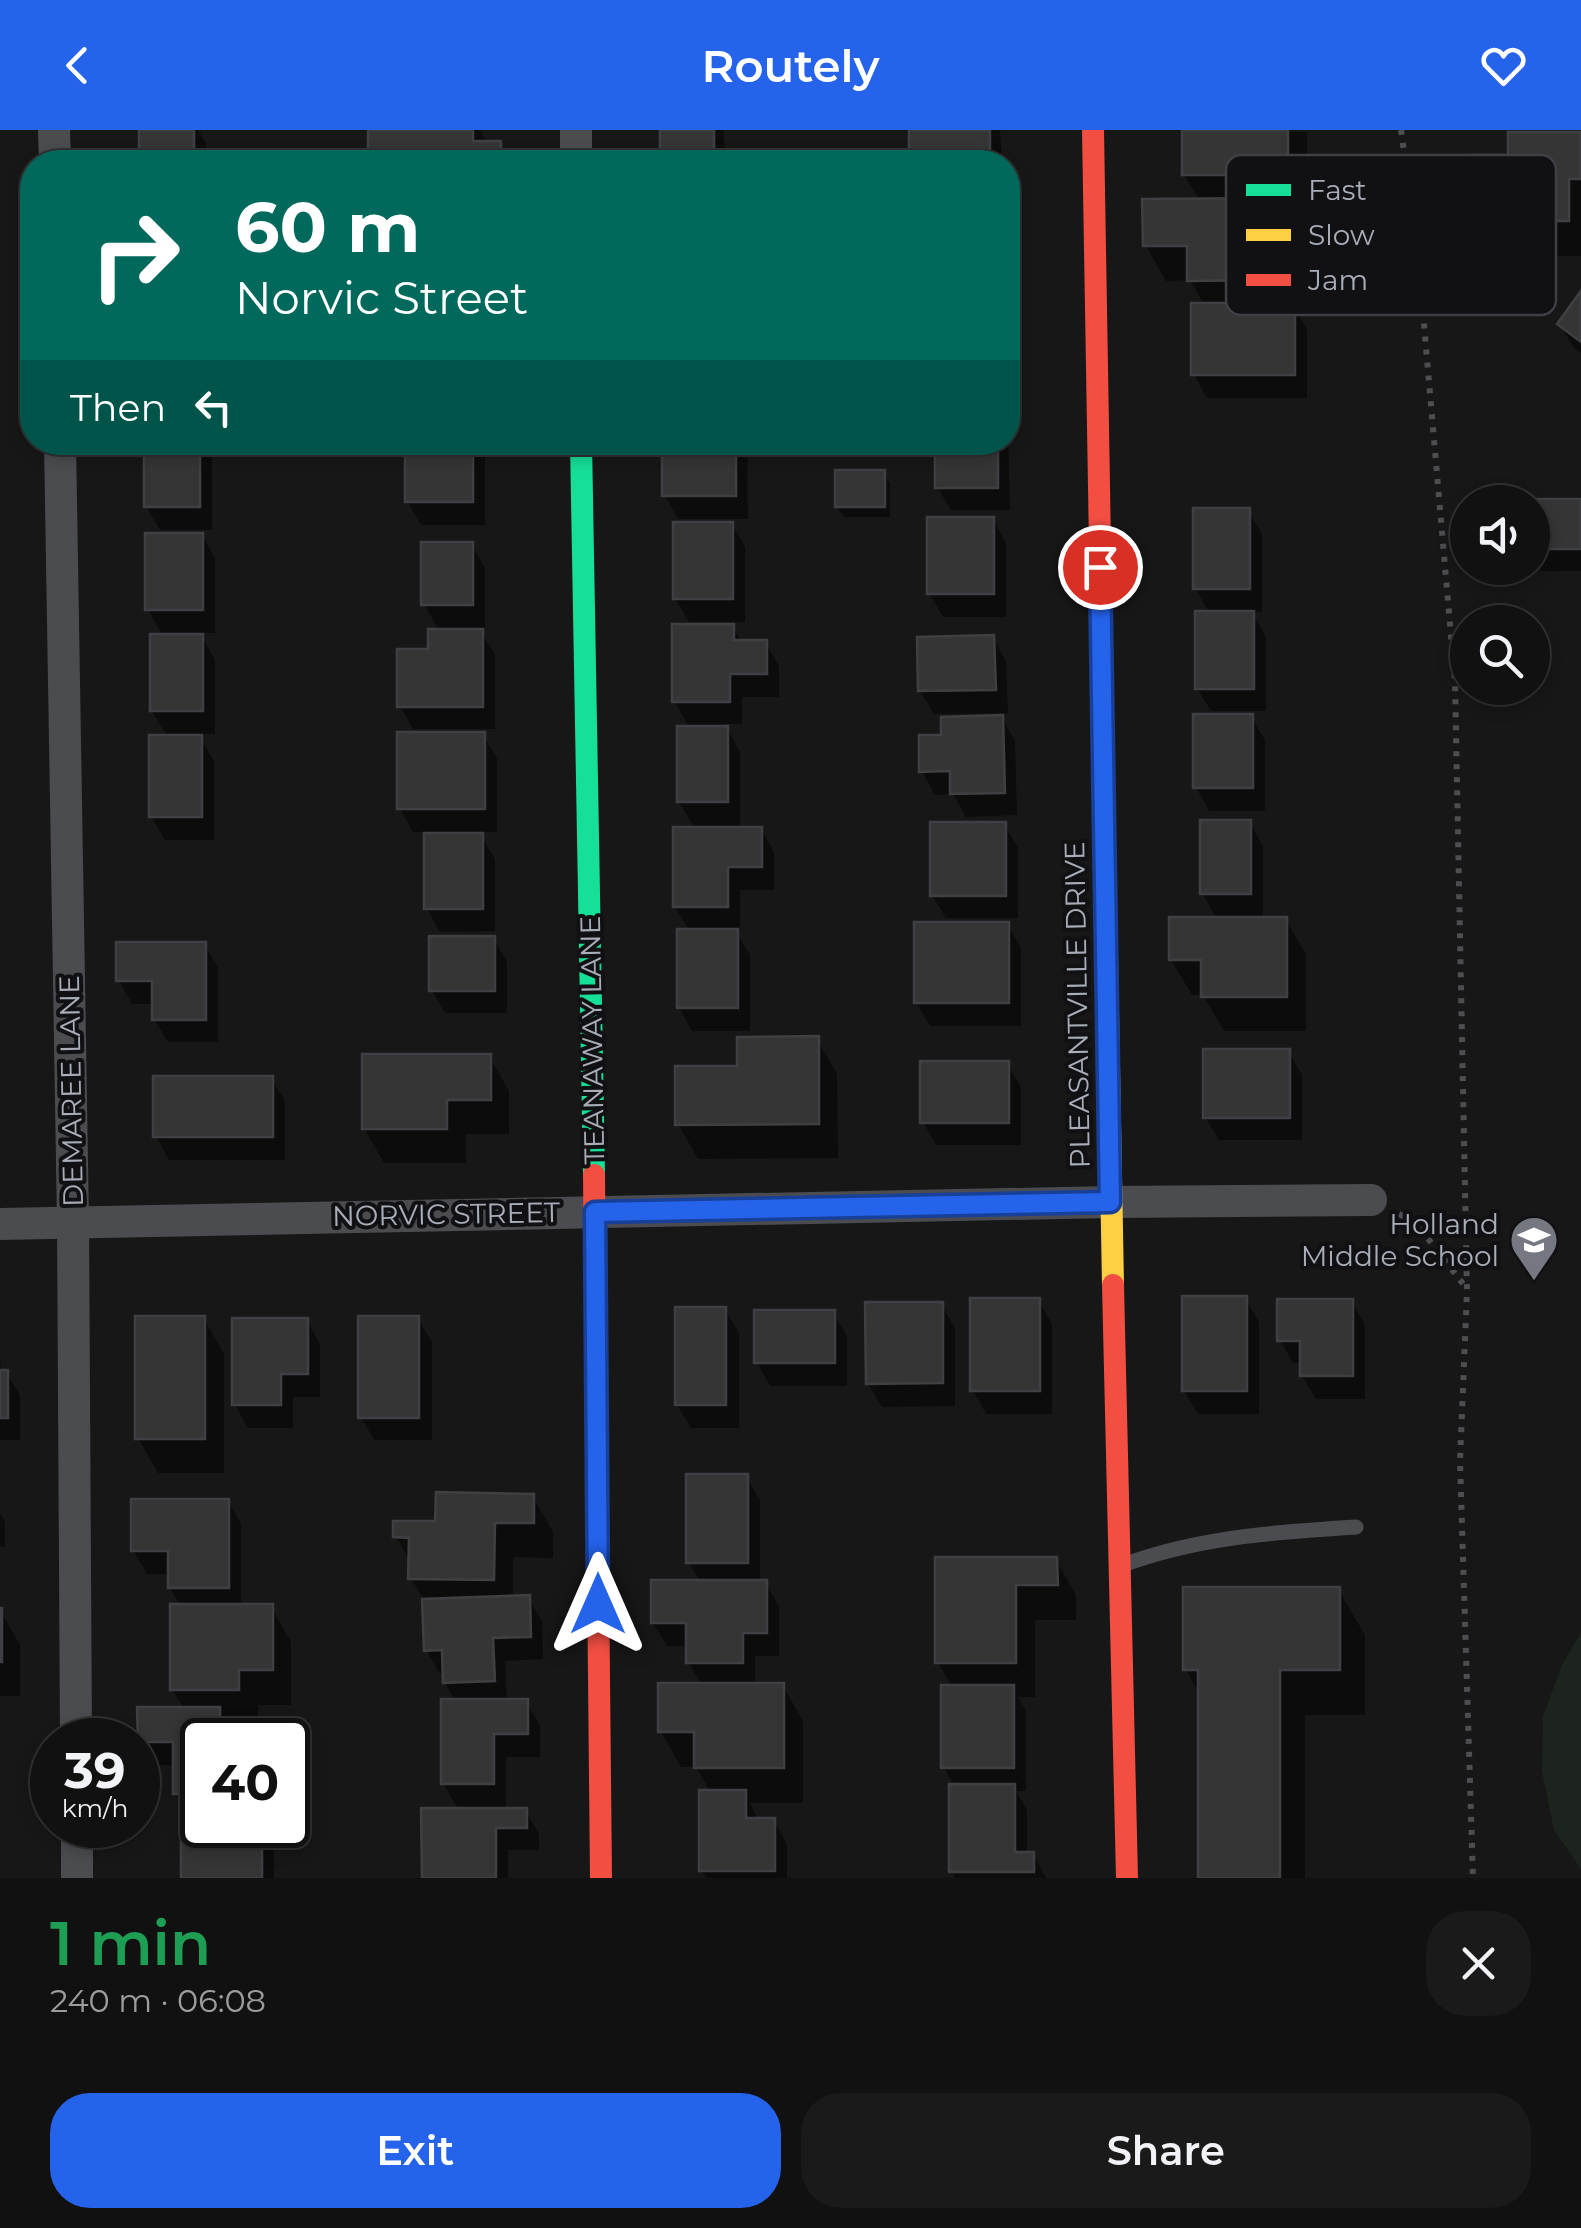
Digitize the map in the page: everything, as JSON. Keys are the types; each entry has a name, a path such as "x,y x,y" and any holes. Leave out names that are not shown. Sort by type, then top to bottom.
{"street":[{"name":"PLEASANTVILLE DRIVE","path":"1092,130 1110,1202 1127,1878"},
{"name":"DEMAREE LANE","path":"60,455 73,1221 76,1718"},
{"name":"TEANAWAY LANE","path":"582,455 601,1878"},
{"name":"NORVIC STREET","path":"0,1224 1371,1200"},
{"path":"76,1848 77,1878"}],"lane":[{"path":"1120,1567 1165,1550 1258,1533 1356,1527"}],"path":[{"path":"1401,130 1404,155"},
{"path":"1423,315 1455,682 1468,1291 1460,1461 1473,1878"},
{"path":"1371,1200 1416,1222 1468,1291"}],"shaded area":[{"path":"1581,1632 1581,1869 1554,1830 1542,1771 1543,1716 1563,1663"}],"building":[{"path":"139,130 194,130 194,150 139,150"},
{"path":"368,130 473,130 473,141 501,141 501,150 368,150"},
{"path":"660,130 714,130 714,150 660,150"},
{"path":"909,130 990,130 990,150 909,150"},
{"path":"1182,130 1288,130 1288,155 1226,155 1226,175 1182,175"},
{"path":"1508,132 1581,132 1581,179 1569,179 1569,221 1556,221 1556,155 1508,155"},
{"path":"1226,198 1226,281 1187,281 1187,246 1143,246 1142,199"},
{"path":"1581,291 1581,342 1557,324"},
{"path":"1191,303 1226,303 1226,315 1295,315 1295,375 1191,375"},
{"path":"144,455 200,455 200,507 144,507"},
{"path":"405,455 473,455 473,502 405,502"},
{"path":"662,455 736,455 736,496 662,496"},
{"path":"935,455 998,455 998,488 935,488"},
{"path":"835,470 885,470 885,507 835,507"},
{"path":"1550,499 1581,499 1581,549 1550,549"},
{"path":"1193,508 1250,508 1250,589 1193,589"},
{"path":"927,517 994,517 994,594 927,594"},
{"path":"673,522 733,522 733,599 673,599"},
{"path":"145,533 203,533 203,610 145,610"},
{"path":"421,542 473,542 473,605 421,605"},
{"path":"1195,611 1254,611 1254,689 1195,689"},
{"path":"672,624 734,624 734,640 767,640 767,674 730,674 730,702 672,702"},
{"path":"428,629 483,629 483,707 397,707 397,649 428,649"},
{"path":"150,634 203,634 203,711 150,711"},
{"path":"994,635 996,690 918,691 917,637"},
{"path":"1193,714 1253,714 1253,788 1193,788"},
{"path":"1003,715 1005,793 950,794 950,771 919,772 919,735 941,735 941,717"},
{"path":"677,726 728,726 728,802 677,802"},
{"path":"397,732 485,732 485,809 397,809"},
{"path":"149,735 202,735 202,817 149,817"},
{"path":"1200,820 1251,820 1251,894 1200,894"},
{"path":"930,822 1006,822 1006,896 930,896"},
{"path":"673,827 762,827 762,867 728,867 728,907 673,907"},
{"path":"424,833 483,833 483,909 424,909"},
{"path":"1169,917 1287,917 1287,997 1201,997 1201,960 1169,960"},
{"path":"914,922 1009,922 1009,1003 914,1003"},
{"path":"677,929 738,929 738,1008 677,1008"},
{"path":"429,936 495,936 495,991 429,991"},
{"path":"116,942 206,942 206,1020 152,1020 152,981 116,981"},
{"path":"819,1036 819,1124 675,1125 675,1066 737,1066 737,1037"},
{"path":"1203,1049 1290,1049 1290,1118 1203,1118"},
{"path":"362,1054 491,1054 491,1100 447,1100 447,1129 362,1129"},
{"path":"920,1061 1009,1061 1009,1123 920,1123"},
{"path":"153,1076 273,1076 273,1137 153,1137"},
{"path":"1182,1296 1247,1296 1247,1391 1182,1391"},
{"path":"970,1298 1040,1298 1040,1391 970,1391"},
{"path":"1277,1299 1353,1299 1353,1376 1300,1376 1300,1341 1277,1341"},
{"path":"865,1302 943,1302 943,1383 866,1384"},
{"path":"675,1307 726,1307 726,1405 675,1405"},
{"path":"754,1310 835,1310 835,1363 754,1363"},
{"path":"135,1316 205,1316 205,1439 135,1439"},
{"path":"358,1316 419,1316 419,1418 358,1418"},
{"path":"232,1318 308,1318 308,1374 281,1374 281,1405 232,1405"},
{"path":"0,1370 8,1370 8,1418 0,1418"},
{"path":"686,1474 748,1474 748,1563 686,1563"},
{"path":"436,1492 534,1494 534,1523 495,1523 494,1580 408,1579 409,1538 393,1537 393,1521 435,1521"},
{"path":"131,1499 229,1499 229,1588 168,1588 168,1551 131,1551"},
{"path":"935,1557 1057,1557 1058,1585 1016,1585 1016,1663 935,1663"},
{"path":"651,1580 767,1580 767,1633 743,1633 743,1663 686,1663 686,1623 651,1623"},
{"path":"1183,1587 1340,1587 1340,1670 1280,1670 1280,1878 1198,1878 1198,1670 1183,1670"},
{"path":"530,1595 531,1637 493,1638 495,1681 443,1683 442,1650 424,1651 422,1599"},
{"path":"170,1604 273,1604 273,1670 239,1670 239,1690 170,1690"},
{"path":"2,1608 2,1662 0,1662"},
{"path":"658,1683 784,1683 784,1768 694,1768 694,1732 658,1732"},
{"path":"941,1685 1014,1685 1014,1768 941,1768"},
{"path":"441,1699 528,1699 528,1734 494,1734 494,1784 441,1784"},
{"path":"137,1707 220,1707 220,1718 180,1718 180,1794 173,1794 173,1742 160,1742 160,1718 137,1718"},
{"path":"949,1784 1015,1784 1015,1852 1034,1852 1034,1872 949,1872"},
{"path":"699,1790 746,1790 746,1818 775,1818 775,1871 699,1871"},
{"path":"421,1808 527,1808 527,1828 496,1828 496,1878 422,1878"},
{"path":"181,1848 262,1848 262,1878 181,1878"}],"traffic: fast":[{"path":"581,455 594,1175"}],"traffic: slow":[{"path":"1106,902 1113,1285"}],"traffic: jam":[{"path":"1093,130 1106,902"},
{"path":"594,1175 601,1878"},
{"path":"1113,1285 1127,1878"}],"place":[{"name":"Holland Middle School","path":"1534,1282"}],"route":[{"path":"598,1604 595,1212 1110,1202 1100,567"}]}
